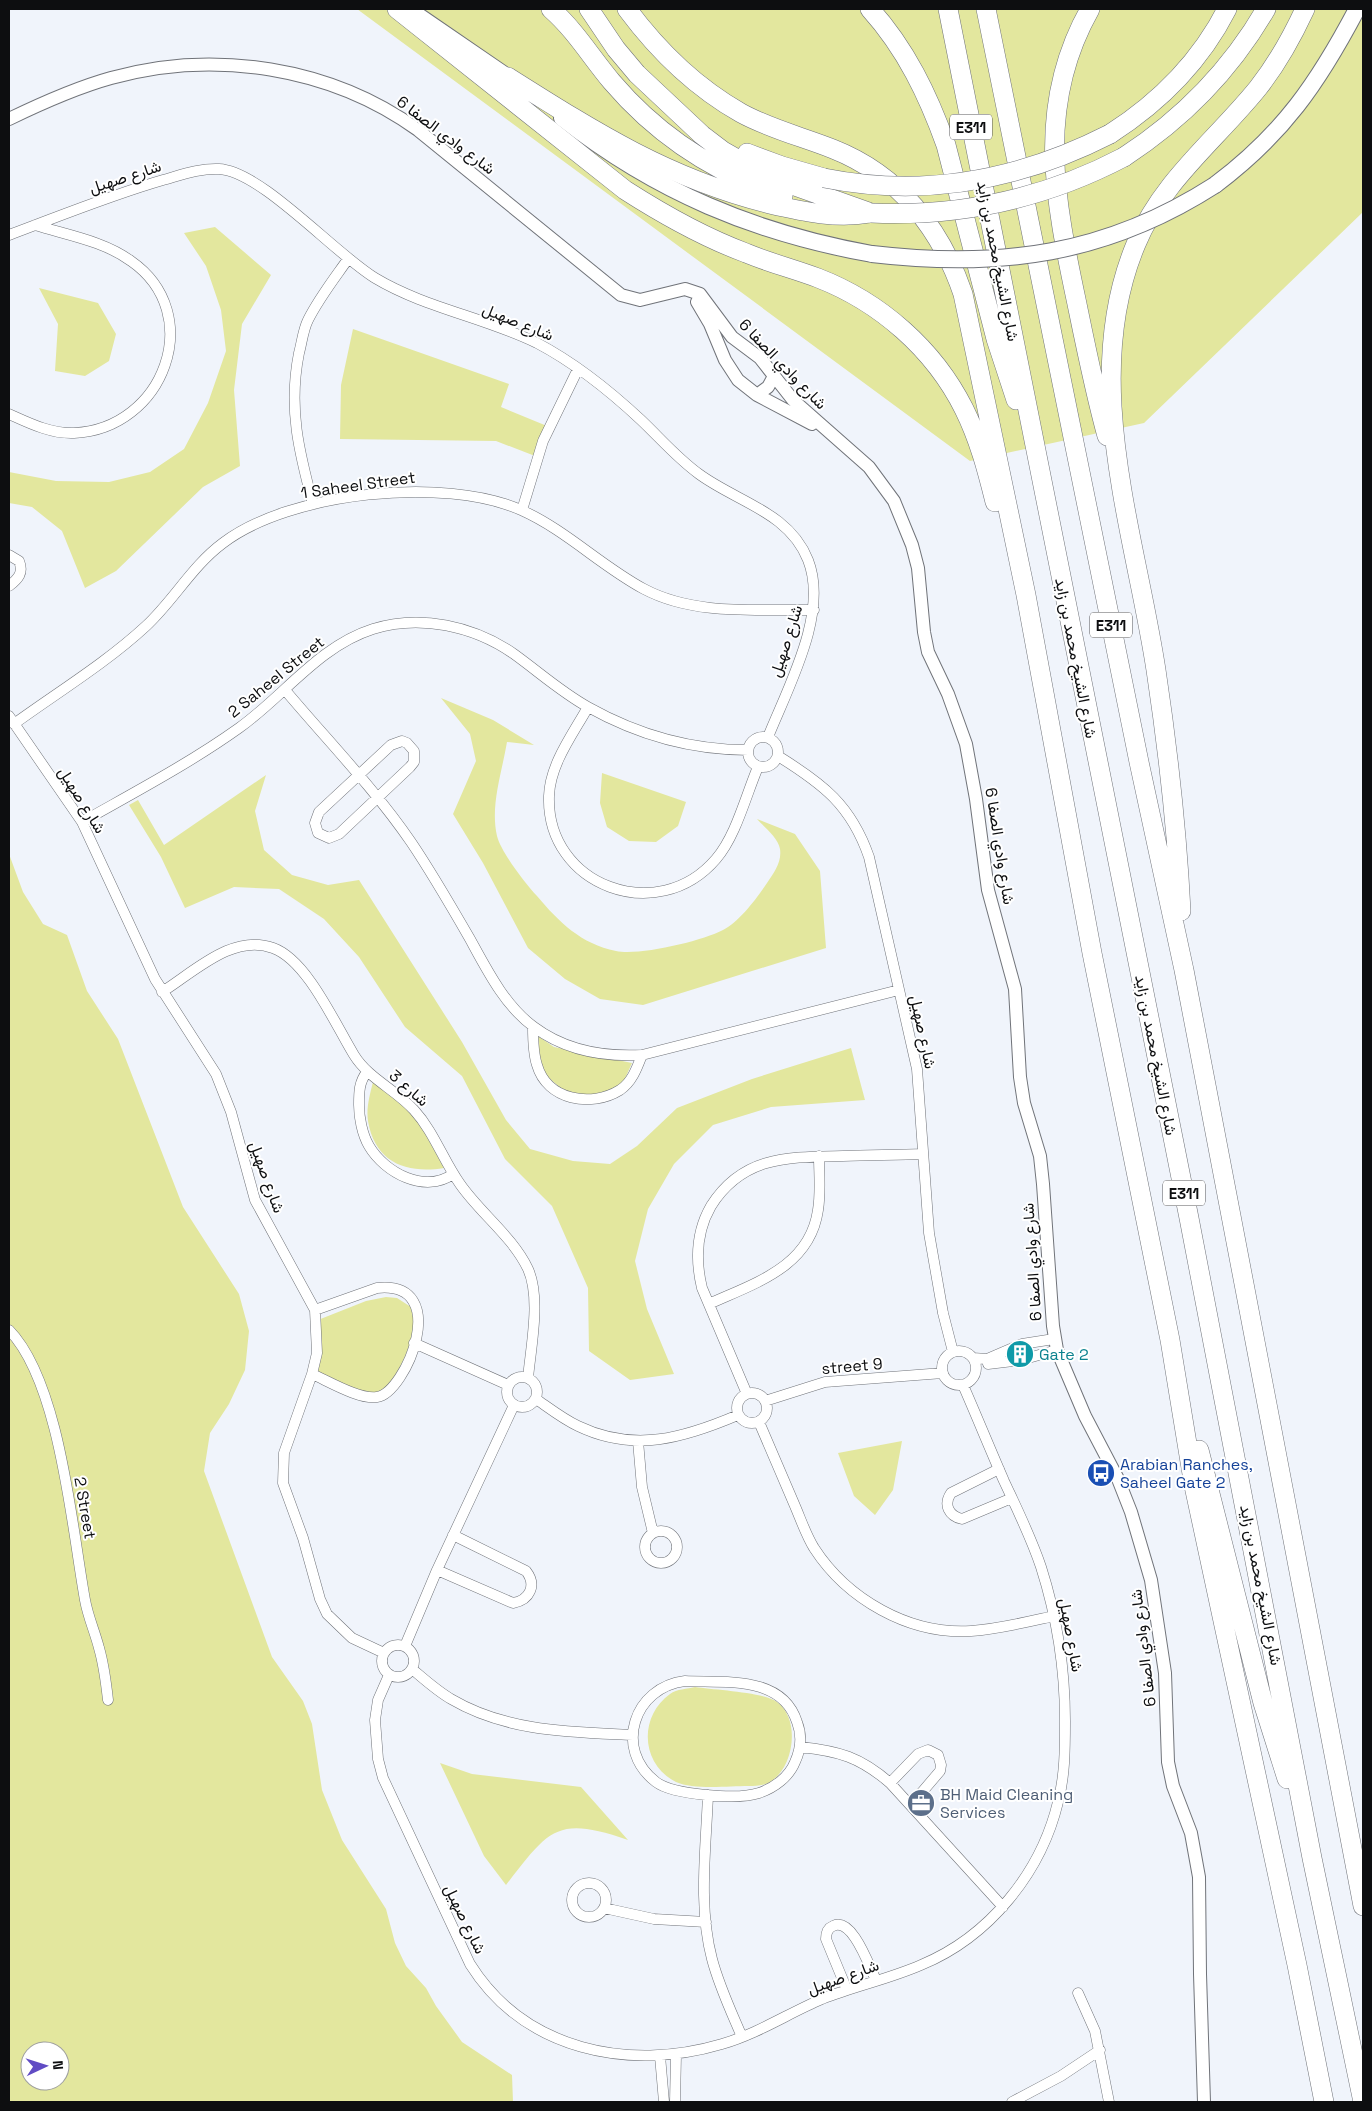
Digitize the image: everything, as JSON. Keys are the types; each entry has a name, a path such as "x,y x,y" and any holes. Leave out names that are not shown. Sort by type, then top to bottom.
{"highway":[{"path":"396,9 625,190 654,209 716,241 841,288 884,314 903,329 937,366 964,408 982,454 1009,552 1026,595"},
{"path":"551,9 576,34 628,100 675,142 712,166 736,178 786,197 821,198 850,203 871,213 930,213 997,204 1072,182 1124,157 1182,115 1208,90 1231,62 1266,9"},
{"path":"589,9 616,49 637,74 685,118 754,156 821,198"},
{"path":"628,9 667,58 716,98 772,127 832,149 870,168 903,194 931,226 950,260 968,311 1026,595 1092,953 1170,1340 1194,1486 1297,1965 1324,2102"},
{"path":"870,9 908,60 936,116 946,145 996,339 1035,456"},
{"name":"شارع الشيخ محمد بن زايد","path":"948,9 1010,318 1035,456 1185,1198 1312,1858 1363,2102"},
{"name":"E311","path":"986,9 1137,752 1184,970 1363,1906"},
{"path":"1090,9 1073,44 1056,106 1054,169 1062,232 1092,377 1122,491 1156,668 1177,842 1184,970"},
{"path":"508,77 616,144 680,175 748,198 821,198 882,187 932,186 971,182 1000,176 1047,162 1110,134 1148,108 1181,77 1203,48 1227,9"},
{"path":"1232,117 1274,47 1290,9"},
{"path":"1122,491 1110,376 1111,339 1118,294 1137,241 1164,194 1181,172 1232,117 1271,70 1304,9"},
{"path":"1170,1340 1263,1703 1312,1858"}],"main road":[{"path":"407,9 508,77 581,133 618,158 698,203 784,235 872,254 903,258 965,260 1054,252 1111,238 1165,215 1215,185 1262,147 1297,108 1324,71 1357,9"}],"street":[{"name":"شارع وادي الصفا 6","path":"9,119 81,87 127,74 171,67 232,65 260,68 312,79 369,101 408,123 620,296 640,300 689,289 700,294 732,337 760,358 793,400 854,451 882,483 904,523 918,568 924,632 928,652 954,711 966,744 976,799 988,890 1015,989 1017,1051 1024,1103 1040,1156 1056,1345 1085,1416 1118,1479 1131,1512 1152,1580 1165,1673 1168,1762 1173,1786 1191,1833 1199,1877 1204,2102"},
{"name":"شارع صهيل","path":"9,235 144,186 192,172 219,169 238,173 256,183 348,259 397,290 423,302 520,336 536,343 578,369 624,404 661,442 701,476 757,506 788,530 800,544 813,576 814,610 803,648 768,737"},
{"path":"9,414 39,426 72,433 104,427 121,420 137,409 150,396 167,362 170,344 165,306 157,289 146,274 132,261 100,245 36,225"},
{"path":"313,504 296,440 294,406 298,362 307,322 318,301 348,259"},
{"name":"شارع وادي الصفا 6","path":"689,289 705,314 730,370 747,388 837,438"},
{"path":"720,348 732,337"},
{"path":"522,510 544,441 578,369"},
{"path":"757,395 768,387 774,376"},
{"name":"1 Saheel Street","path":"11,720 112,653 145,627 160,612 193,571 223,543 262,521 313,504 397,492 422,491 472,495 522,510 558,531 626,578 663,597 704,608 814,610"},
{"path":"9,554 19,561 21,572 19,577 9,586"},
{"name":"2 Saheel Street","path":"82,822 217,742 259,712 323,656 356,636 372,629 392,625 434,623 478,635 499,645 588,707 648,734 681,744 707,748 748,750"},
{"path":"285,690 378,798 426,865 502,992 533,1026 558,1041 585,1051 604,1054 642,1055 899,990"},
{"path":"588,707 553,774 549,794 550,815 555,834 569,858 578,868 594,880 612,889 632,894 666,891 691,881 707,868 729,840 758,767"},
{"name":"شارع صهيل","path":"11,720 82,822 148,966 162,992 216,1074 231,1112 255,1200 315,1310 317,1353 312,1374 284,1453 283,1483 303,1538 320,1599 328,1614 338,1628 352,1638 384,1653"},
{"path":"768,737 778,747 778,756 768,767 758,767 750,760 748,750 757,738 768,737"},
{"path":"396,742 407,743 412,746 414,762 378,798 339,834 329,838 318,833 314,823 316,817 358,776 396,742"},
{"name":"شارع صهيل","path":"778,756 822,785 841,804 856,825 869,857 916,1069 930,1241 943,1313 953,1352"},
{"name":"3 شارع","path":"162,992 234,948 247,945 273,948 296,962 366,1072 396,1093 414,1110 434,1136 453,1174 521,1257 528,1270 535,1299 528,1378"},
{"path":"533,1026 537,1066 547,1082 563,1095 583,1100 603,1098 621,1089 635,1074 642,1055"},
{"path":"366,1072 360,1085 359,1108 368,1144 378,1159 405,1177 421,1182 436,1182 453,1174"},
{"path":"747,1394 700,1280 697,1257 702,1226 716,1199 739,1176 768,1161 800,1156 923,1154"},
{"path":"709,1304 776,1274 800,1253 815,1225 819,1209 820,1156"},
{"path":"312,1374 366,1397 384,1396 397,1384 414,1343 420,1320 418,1309 406,1293 397,1289 377,1288 315,1310"},
{"name":"2 Street","path":"9,1330 32,1364 50,1418 63,1473 86,1602 103,1663 108,1700"},
{"path":"976,1370 1013,1347 1039,1342 1056,1345"},
{"path":"1039,1342 1042,1354"},
{"path":"414,1343 508,1385"},
{"path":"973,1358 976,1370 972,1380 963,1385 953,1384 943,1373 946,1358 953,1352 964,1352 973,1358 1021,1360 1042,1354 1056,1345"},
{"name":"street 9","path":"765,1401 825,1382 943,1373"},
{"path":"519,1376 528,1378 537,1389 536,1399 524,1407 514,1405 506,1394 508,1385 519,1376"},
{"name":"شارع صهيل","path":"389,1675 378,1700 376,1720 378,1759 383,1778 460,1944 482,1983 514,2015 533,2028 556,2038 607,2052 660,2056 676,2055 742,2037 847,1990 899,1974 945,1954 985,1924 1003,1906 1022,1883 1038,1857 1050,1830 1059,1800 1063,1770 1065,1708 1061,1661 1054,1616 1040,1565 963,1385"},
{"path":"747,1394 757,1394 765,1401 766,1415 759,1422 749,1424 738,1415 738,1400 747,1394"},
{"path":"536,1399 576,1425 590,1431 619,1439 638,1441 669,1438 738,1415"},
{"path":"405,1646 437,1570 514,1405"},
{"path":"759,1422 814,1547 833,1572 854,1592 878,1608 903,1620 931,1628 951,1631 989,1628 1054,1616"},
{"path":"638,1441 642,1487 653,1533"},
{"path":"999,1469 951,1493 947,1504 948,1510 962,1518 1012,1498"},
{"path":"437,1570 513,1603 520,1602 531,1592 530,1577 526,1571 453,1535"},
{"path":"395,1645 405,1646 412,1654 412,1669 404,1676 389,1675 382,1663 384,1653 395,1645"},
{"path":"412,1669 450,1699 492,1717 559,1732 633,1735"},
{"path":"686,1682 749,1685 770,1689 789,1705 799,1727 800,1747 795,1764 788,1774 769,1789 752,1795 708,1795 676,1792 664,1788 654,1780 639,1760 633,1735 634,1723 644,1702 663,1687 686,1682"},
{"path":"800,1747 840,1752 875,1770 911,1805 1003,1906"},
{"path":"890,1783 918,1754 928,1750 938,1755 941,1765 940,1770 911,1805"},
{"path":"708,1795 706,1922 716,1974 742,2037"},
{"path":"604,1908 654,1919 706,1922"},
{"path":"847,1990 826,1939 830,1928 835,1925 840,1924 849,1928 876,1980"},
{"path":"1078,1993 1095,2031 1109,2102"},
{"path":"1012,2102 1061,2076 1100,2050"},
{"path":"660,2056 664,2097 675,2097 676,2055"}],"green space":[{"path":"357,9 1363,9 1363,212 1144,423 970,461"},
{"path":"215,227 271,275 242,324 234,390 240,466 203,487 116,571 85,588 62,531 32,507 9,503 9,472 56,481 109,482 150,472 184,449 208,403 226,351 221,310 206,266 184,233"},
{"path":"39,288 98,303 116,334 109,361 85,376 55,371 58,324"},
{"path":"353,329 509,384 501,407 547,426 535,456 496,441 340,439 341,385"},
{"path":"441,698 493,720 534,745 507,742 496,801 495,825 497,836 508,859 520,876 562,923 581,937 603,948 626,952 686,943 701,939 729,926 741,916 758,896 779,863 780,849 777,840 757,819 795,834 820,871 826,948 643,1005 600,999 565,979 528,948 483,863 453,814 476,761 470,734"},
{"path":"602,773 686,802 678,826 656,842 629,841 607,827 600,803"},
{"path":"266,775 255,811 264,850 292,875 328,885 359,880 462,1042 506,1120 530,1149 573,1161 610,1164 637,1146 677,1108 752,1079 851,1048 865,1100 771,1107 713,1125 674,1164 648,1209 635,1261 647,1309 674,1374 630,1380 589,1351 588,1288 552,1206 505,1159 462,1076 405,1027 359,957 324,919 279,889 234,887 185,908 161,857 129,805 138,800 164,845"},
{"path":"9,854 23,892 43,924 67,935 87,991 118,1039 183,1207 239,1294 249,1331 245,1370 229,1404 210,1433 204,1471 272,1657 303,1701 312,1724 322,1790 342,1840 386,1909 395,1943 406,1966 426,1988 436,2006 462,2042 512,2075 513,2102 9,2102"},
{"path":"538,1036 554,1047 632,1063 623,1083 604,1094 581,1097 562,1089 544,1074 537,1052"},
{"path":"373,1082 415,1115 444,1168 418,1169 406,1167 395,1163 385,1156 372,1135 368,1121 369,1101"},
{"path":"386,1297 397,1298 411,1307 414,1324 407,1353 390,1383 378,1392 364,1392 315,1377 318,1320 366,1301"},
{"path":"902,1441 893,1490 875,1515 854,1496 838,1453"},
{"path":"695,1687 761,1696 777,1702 785,1710 792,1731 792,1743 785,1766 770,1782 759,1785 692,1786 676,1782 664,1774 656,1764 650,1753 648,1740 649,1727 653,1715 660,1704 673,1692"},
{"path":"440,1763 472,1774 581,1787 628,1840 604,1832 585,1829 569,1829 556,1832 533,1851 506,1885 484,1856"}],"place":[{"name":"Gate 2","path":"1020,1354"},
{"name":"Arabian Ranches, Saheel Gate 2","path":"1101,1473"},
{"name":"BH Maid Cleaning Services","path":"921,1803"}]}
